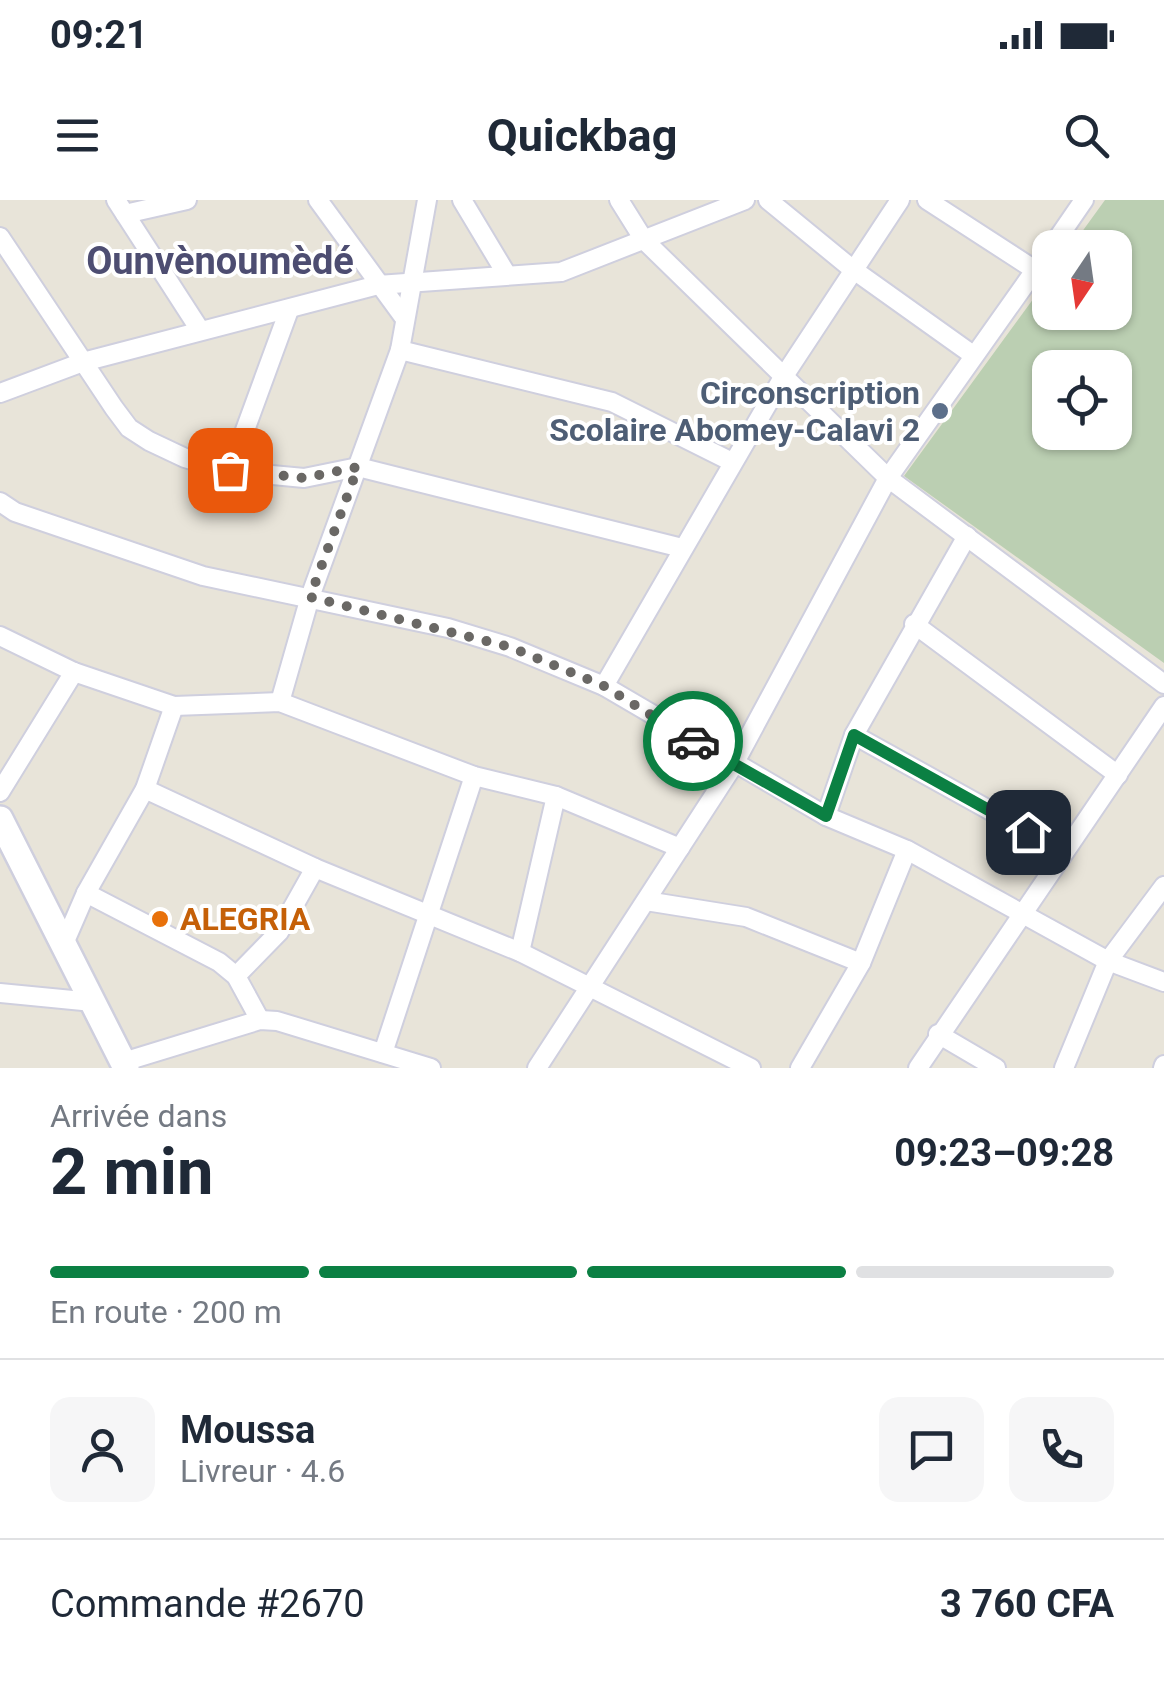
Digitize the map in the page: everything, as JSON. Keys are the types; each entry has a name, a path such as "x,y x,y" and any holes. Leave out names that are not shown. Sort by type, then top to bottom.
{"main road":[{"path":"0,819 125,1065"}],"street":[{"path":"188,200 121,207 200,330"},
{"path":"318,200 405,319"},
{"path":"280,702 310,597 400,350 427,200"},
{"path":"462,200 507,276"},
{"path":"619,200 644,240 888,478 1164,684"},
{"path":"0,393 82,362 378,285 561,272 745,200"},
{"path":"768,200 852,268 973,355"},
{"path":"604,686 782,378 900,200"},
{"path":"927,200 1032,268"},
{"path":"1063,230 1084,200"},
{"path":"0,237 129,428 185,458 230,470 304,478 358,467 682,548"},
{"path":"537,1068 733,766 888,478 1032,274"},
{"path":"230,470 289,310"},
{"path":"400,350 612,402 732,462"},
{"path":"0,502 14,512 202,576 479,636 604,686 733,766 826,816 907,850 1108,961 1164,982"},
{"path":"826,816 854,735 967,536"},
{"path":"914,624 1118,775"},
{"path":"0,636 74,672 174,706 280,702 474,776 556,796 680,848"},
{"path":"0,792 74,672"},
{"path":"63,946 86,892 145,789 174,706"},
{"path":"918,1068 1164,706"},
{"path":"854,735 1064,851"},
{"path":"383,1053 474,776"},
{"path":"145,789 315,868 520,952 751,1068"},
{"path":"520,952 556,796"},
{"path":"800,1068 861,962 907,850"},
{"path":"236,976 278,932 315,868"},
{"path":"1064,1068 1108,961 1164,886"},
{"path":"86,892 194,947 236,976 260,1020"},
{"path":"646,901 746,917 861,962"},
{"path":"0,993 93,1002"},
{"path":"125,1065 260,1020 277,1021 431,1068"},
{"path":"938,1034 996,1068"}],"green space":[{"path":"1105,200 1164,200 1164,663 904,476 1032,301 1032,330 1132,330 1132,230 1083,230"}],"way so far":[{"path":"230,470 304,478 358,467 310,597 448,628 510,647 604,686 693,741"}],"place":[{"name":"Circonscription Scolaire Abomey-Calavi 2","path":"940,411"},
{"name":"ALEGRIA","path":"160,919"}],"district":[{"name":"Ounvènoumèdé","path":"220,261"}],"route":[{"path":"693,741 826,816 854,735 1028,832"}]}
